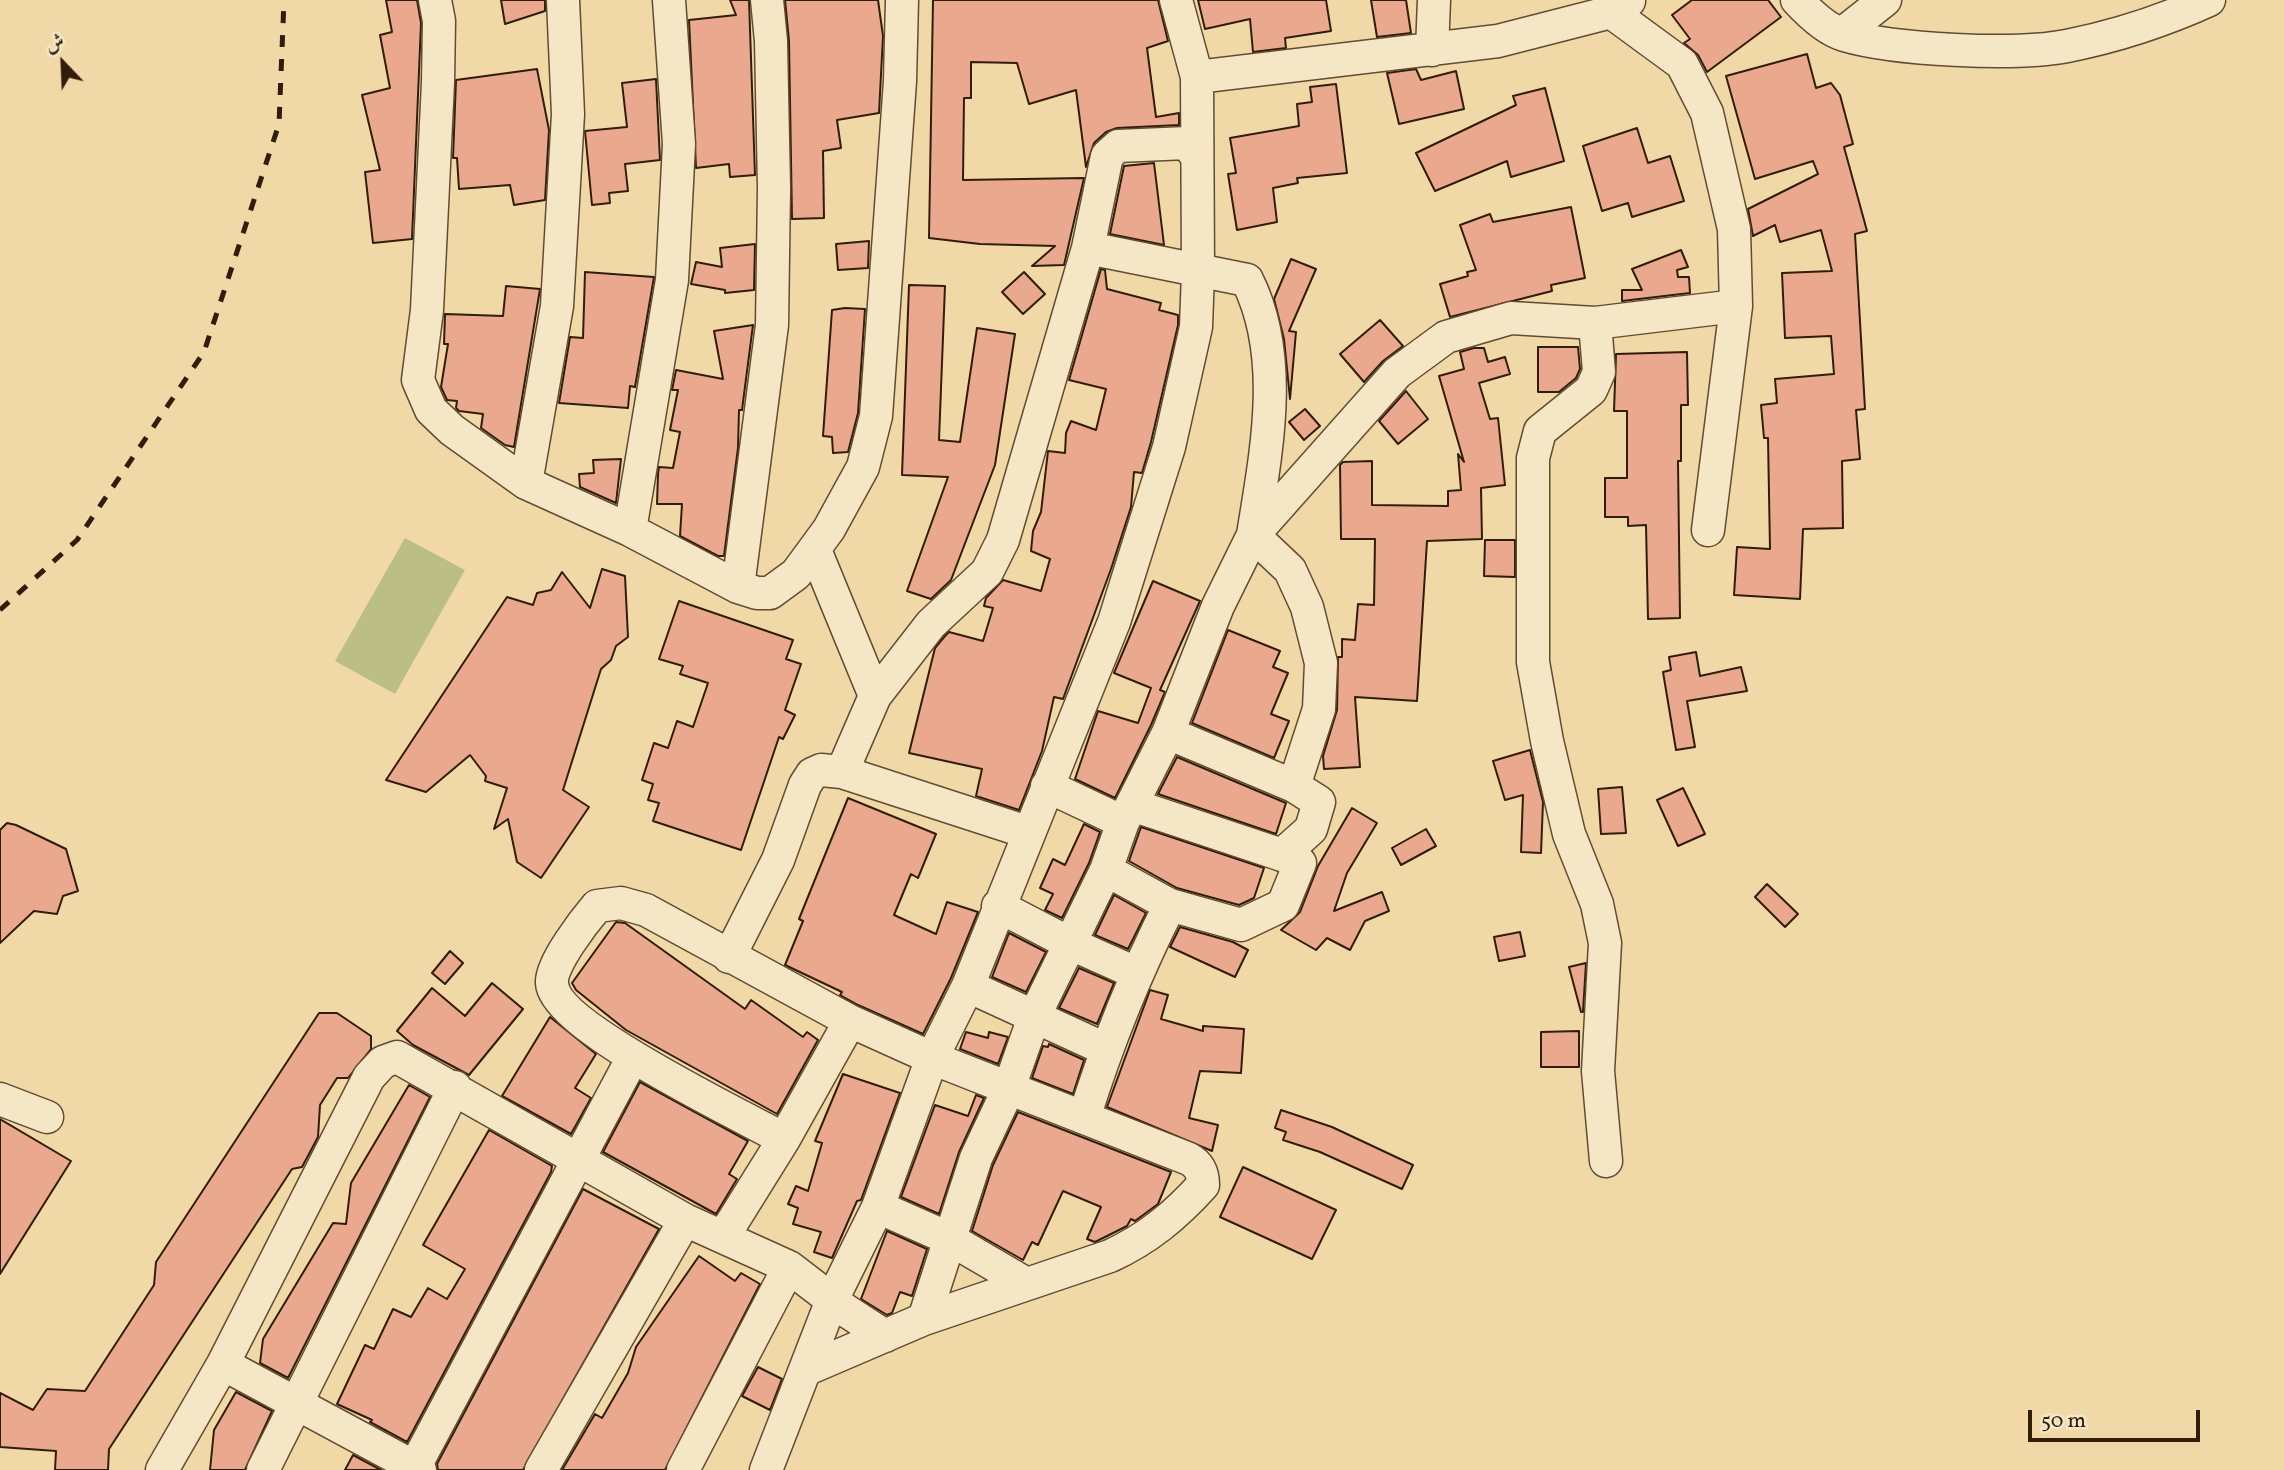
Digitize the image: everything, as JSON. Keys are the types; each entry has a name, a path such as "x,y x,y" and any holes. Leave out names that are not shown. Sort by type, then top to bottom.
{"street":[{"path":"435,0 439,20 438,82 427,310 418,380 431,410 452,430 526,483 630,530 738,587 757,593 770,593 796,575 815,550 863,467 876,416 900,81 902,0"},
{"path":"526,483 557,306 568,114 563,0"},
{"path":"630,530 672,279 679,144 669,0"},
{"path":"766,1470 832,1300 878,1207 932,1058 968,986 1027,832 1114,622 1169,447 1196,327 1198,272 1197,77 1176,0"},
{"path":"1432,50 1434,0"},
{"path":"1797,0 1807,11 1842,34 1898,44 1975,50 2064,47 2161,23 2209,0"},
{"path":"1842,34 1885,0"},
{"path":"738,587 772,325 775,188 771,41 765,2"},
{"path":"1197,77 1498,41 1621,6 1682,64 1707,113 1734,229 1736,306 1708,530"},
{"path":"842,772 875,696 931,624 986,572 1003,540 1088,247 1103,170 1112,149 1133,144 1187,143 1197,157"},
{"path":"923,1319 976,1158 1009,1088 1034,1017 1106,870 1127,813 1168,733 1218,606 1252,535 1271,427 1260,306 1247,280 1198,272 1088,247"},
{"path":"1252,535 1397,373 1447,337 1511,318 1595,323 1736,306"},
{"path":"1595,323 1599,372 1591,390 1540,431 1532,458 1533,648 1547,741 1569,834 1597,904 1605,943 1598,1071 1605,1161"},
{"path":"1252,535 1290,570 1307,607 1321,663 1319,709 1294,786"},
{"path":"815,550 875,696"},
{"path":"1168,733 1294,786 1319,802 1311,829 1282,855"},
{"path":"729,957 778,860 804,785 812,774 821,770 842,772 1027,832"},
{"path":"1047,786 1127,813 1282,855 1300,863 1287,898 1278,909 1241,925 1170,905 1106,870"},
{"path":"784,1139 633,1057 570,1015 558,1000 551,984 555,967 597,906 621,903 646,910 850,1021 932,1058 1197,1163 1203,1185 1177,1214 1138,1243 1110,1256 923,1319 805,1370"},
{"path":"1084,1118 1105,1049 1136,973 1170,905"},
{"path":"998,906 1071,944 1136,973"},
{"path":"968,986 1105,1049"},
{"path":"723,1237 784,1139 850,1021"},
{"path":"162,1470 223,1364 375,1068 390,1059 402,1057 578,1161 685,1220 789,1267 885,1336"},
{"path":"223,1364 416,1469 633,1057"},
{"path":"263,1470 298,1405 455,1087"},
{"path":"0,1099 47,1117"},
{"path":"878,1207 948,1238 1025,1283"},
{"path":"541,1470 685,1220"},
{"path":"683,1470 789,1267"}],"green space":[{"path":"405,538 465,570 395,694 335,661"}],"building":[{"path":"386,0 417,0 421,23 412,239 373,243 365,172 380,170 362,95 390,88 380,35 392,32"},
{"path":"501,0 545,0 545,11 505,24"},
{"path":"730,0 749,0 755,175 730,177 729,164 696,168 689,20 736,15"},
{"path":"785,0 878,0 883,36 879,113 837,120 841,148 823,151 824,218 792,219 789,41"},
{"path":"933,0 1158,0 1168,41 1147,48 1156,117 1179,113 1179,125 1117,128 1106,132 1094,143 1086,167 1076,90 1029,104 1017,63 971,62 971,98 964,98 963,180 1084,178 1064,265 1032,266 1055,246 980,244 929,238"},
{"path":"1198,0 1326,0 1331,31 1285,38 1286,48 1253,52 1250,19 1205,29"},
{"path":"1371,0 1406,0 1411,33 1377,37"},
{"path":"1692,0 1768,0 1781,17 1707,72 1698,55 1684,43 1690,39 1672,15"},
{"path":"1807,54 1816,88 1831,83 1840,95 1853,144 1844,147 1867,231 1855,234 1865,409 1856,410 1860,459 1842,461 1843,528 1803,529 1800,599 1734,595 1737,547 1770,549 1768,438 1764,438 1761,405 1777,403 1775,379 1834,374 1831,336 1785,338 1782,273 1832,271 1821,230 1780,242 1775,225 1753,236 1748,209 1818,174 1813,161 1755,179 1726,76"},
{"path":"537,69 549,130 545,200 514,205 510,185 459,189 457,158 453,158 456,80"},
{"path":"1416,69 1421,80 1456,71 1464,109 1399,124 1387,73"},
{"path":"656,79 660,160 625,164 628,191 609,193 610,203 592,205 585,131 627,127 622,83"},
{"path":"1336,84 1347,173 1297,178 1298,183 1273,188 1277,222 1237,230 1228,174 1236,173 1230,138 1299,126 1297,104 1312,102 1310,87"},
{"path":"1545,88 1564,161 1511,177 1507,161 1435,191 1416,153 1516,105 1513,96"},
{"path":"1637,128 1648,163 1670,156 1684,201 1632,217 1628,203 1602,211 1583,146"},
{"path":"1154,163 1164,245 1110,234 1124,166"},
{"path":"1571,207 1585,278 1551,285 1552,291 1450,317 1440,284 1468,276 1467,272 1476,270 1460,225 1490,214 1493,222"},
{"path":"869,241 868,268 838,270 836,244"},
{"path":"755,244 754,290 725,293 725,290 691,284 696,262 722,267 720,248"},
{"path":"1681,250 1688,267 1677,270 1678,277 1689,277 1690,293 1622,301 1622,290 1642,290 1632,269"},
{"path":"1291,259 1316,269 1289,331 1296,332 1290,399 1284,339 1274,299"},
{"path":"1101,269 1105,270 1107,289 1161,303 1159,310 1178,315 1178,325 1151,442 1142,473 1134,472 1131,507 1111,569 1063,699 1054,697 1042,751 1019,810 976,796 982,769 909,753 935,648 949,632 983,641 993,608 984,606 986,598 1003,580 1041,591 1050,559 1031,551 1033,531 1041,512 1048,451 1065,453 1066,433 1071,421 1096,430 1106,389 1069,380"},
{"path":"585,272 654,277 635,387 630,386 628,408 559,403 570,337 583,338"},
{"path":"1024,272 1045,294 1023,314 1002,292"},
{"path":"909,285 945,286 939,440 960,442 977,328 1015,334 995,465 951,580 931,599 907,591 948,477 902,475"},
{"path":"506,286 540,289 514,447 505,445 481,428 483,414 459,411 456,408 457,401 447,400 441,387 448,344 444,344 445,314 503,316"},
{"path":"865,309 858,413 848,452 833,453 832,437 823,436 832,310"},
{"path":"1380,320 1403,346 1383,361 1364,382 1340,354"},
{"path":"753,325 742,410 739,410 738,448 724,556 718,556 680,536 682,504 657,504 659,467 673,468 680,432 670,430 678,390 672,390 676,370 723,379 714,331"},
{"path":"1538,347 1578,347 1580,369 1576,378 1559,392 1538,392"},
{"path":"1484,348 1488,362 1505,357 1510,374 1479,383 1490,419 1498,418 1505,485 1481,488 1482,539 1427,541 1417,701 1355,697 1360,767 1324,769 1323,756 1337,710 1338,657 1342,657 1342,639 1355,640 1358,604 1374,605 1375,539 1341,539 1340,465 1343,462 1372,461 1372,505 1448,506 1448,491 1461,490 1458,454 1464,462 1439,376 1464,369 1460,352"},
{"path":"1687,352 1688,405 1681,405 1681,461 1678,461 1680,618 1648,619 1646,525 1628,526 1628,517 1605,517 1605,478 1627,478 1627,411 1614,411 1616,354"},
{"path":"1406,391 1428,419 1398,444 1379,421"},
{"path":"1305,409 1320,426 1304,440 1289,422"},
{"path":"621,459 616,503 580,487 579,474 594,473 593,460"},
{"path":"1485,540 1515,540 1515,577 1484,576"},
{"path":"602,569 625,576 628,637 616,646 611,660 601,669 563,790 589,807 541,878 517,862 508,819 494,829 507,788 485,781 486,776 470,755 426,792 386,780 507,597 533,605 537,593 551,590 562,572 590,608"},
{"path":"1153,581 1200,601 1160,690 1165,692 1151,725 1115,798 1075,779 1098,711 1138,723 1151,688 1114,673"},
{"path":"679,601 793,640 786,659 801,664 785,710 795,715 783,739 779,737 741,850 653,821 659,803 648,800 653,784 642,780 654,743 668,748 677,721 693,727 708,683 680,674 683,666 659,659"},
{"path":"1228,630 1280,651 1273,667 1288,673 1271,714 1289,721 1274,758 1192,723"},
{"path":"1696,652 1700,676 1741,667 1747,691 1687,701 1695,747 1676,750 1663,672 1671,670 1669,657"},
{"path":"1530,750 1543,802 1541,853 1521,852 1523,795 1505,800 1493,761"},
{"path":"1177,757 1286,803 1276,834 1158,794"},
{"path":"1622,787 1626,833 1601,834 1598,789"},
{"path":"1683,788 1705,834 1678,846 1657,800"},
{"path":"848,798 936,834 918,878 911,874 894,915 936,934 947,902 978,912 951,978 923,1034 858,1005 840,995 842,992 785,965 803,921 799,919"},
{"path":"1352,808 1377,823 1347,873 1334,911 1382,892 1389,911 1365,921 1350,950 1327,938 1316,950 1281,930 1300,912 1318,866"},
{"path":"7,823 66,849 78,891 63,896 57,914 34,911 0,943 0,830"},
{"path":"1084,824 1100,832 1089,863 1062,918 1045,910 1053,894 1040,888 1053,859 1065,865"},
{"path":"1141,827 1264,868 1254,898 1239,905 1177,888 1129,861"},
{"path":"1426,829 1436,846 1401,865 1392,848"},
{"path":"1767,884 1798,914 1785,927 1755,897"},
{"path":"1114,895 1146,913 1128,949 1095,935"},
{"path":"616,922 625,923 745,1009 751,1000 803,1037 807,1032 818,1040 777,1114 626,1030 576,990 572,983"},
{"path":"1180,927 1233,942 1248,950 1235,977 1170,947"},
{"path":"1520,932 1525,956 1499,961 1494,937"},
{"path":"1009,933 1046,952 1026,992 992,977"},
{"path":"450,951 463,963 445,984 432,973"},
{"path":"1586,963 1583,1012 1581,1012 1569,967"},
{"path":"1079,968 1114,983 1097,1024 1059,1008"},
{"path":"492,983 523,1009 469,1075 413,1045 397,1031 432,988 465,1016"},
{"path":"1150,990 1168,995 1161,1019 1203,1031 1203,1026 1244,1029 1241,1073 1200,1071 1189,1118 1218,1125 1212,1151 1107,1107"},
{"path":"319,1013 337,1013 371,1036 371,1049 348,1078 337,1078 320,1105 318,1137 302,1167 292,1169 109,1449 108,1470 55,1470 56,1451 0,1447 0,1393 33,1410 47,1389 85,1391 154,1285 156,1262"},
{"path":"550,1017 596,1054 575,1088 591,1098 571,1134 502,1096"},
{"path":"1579,1031 1579,1067 1541,1067 1541,1032"},
{"path":"966,1032 988,1038 989,1032 1008,1037 998,1064 960,1049"},
{"path":"1049,1044 1084,1060 1073,1094 1032,1078 1043,1046 1048,1047"},
{"path":"843,1074 900,1093 861,1200 857,1201 832,1258 814,1252 821,1232 793,1224 798,1208 788,1204 796,1186 808,1191 822,1143 815,1141"},
{"path":"640,1082 748,1141 729,1174 737,1179 716,1214 603,1152"},
{"path":"409,1085 430,1097 288,1378 260,1363 263,1339 333,1223 346,1224 351,1183"},
{"path":"976,1095 984,1098 959,1152 939,1214 901,1197 935,1105 968,1116"},
{"path":"1281,1110 1332,1127 1413,1165 1402,1189 1320,1152 1283,1140 1286,1132 1275,1128"},
{"path":"1018,1112 1171,1172 1158,1204 1135,1221 1131,1219 1127,1226 1095,1242 1087,1239 1101,1207 1063,1191 1038,1245 1032,1242 1023,1260 972,1231 993,1165"},
{"path":"0,1119 71,1161 0,1274"},
{"path":"489,1130 552,1166 551,1172 407,1442 370,1422 372,1420 337,1404 365,1345 374,1349 393,1309 411,1317 428,1288 447,1299 465,1269 423,1245"},
{"path":"1243,1167 1336,1210 1312,1259 1220,1217"},
{"path":"583,1189 659,1229 523,1470 438,1470 437,1464"},
{"path":"887,1231 927,1249 912,1296 900,1292 892,1313 887,1315 861,1299"},
{"path":"699,1256 735,1281 741,1273 760,1284 665,1470 562,1470 595,1414 602,1418 628,1373 636,1347"},
{"path":"758,1367 782,1379 770,1410 742,1396"},
{"path":"236,1392 272,1411 245,1470 210,1470 214,1430"},
{"path":"353,1455 381,1470 345,1470"}],"railway":[{"path":"0,610 77,540 204,352 279,124 284,0"}]}
